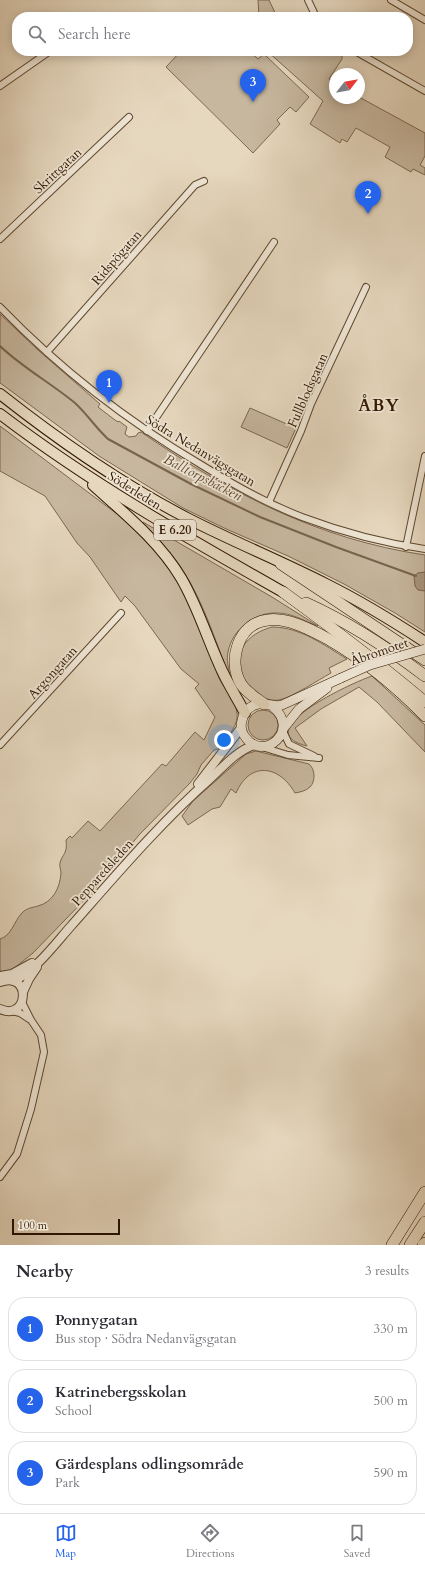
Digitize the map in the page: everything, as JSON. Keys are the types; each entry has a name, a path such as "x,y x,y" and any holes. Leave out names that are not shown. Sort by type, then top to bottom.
{"highway":[{"name":"Söderleden","path":"0,394 75,448 168,508 281,564 352,597 384,615 425,642"},
{"name":"Söderleden","path":"0,414 70,464 183,536 283,592"},
{"path":"70,464 140,527 161,549 180,576 193,600 219,666 245,713"},
{"path":"281,564 425,660"},
{"path":"283,592 323,610 365,635 425,676"},
{"path":"283,592 346,638 400,680 424,701"},
{"path":"268,705 242,685 237,677 234,665 235,656 239,643 245,632 252,626 267,620 288,621 313,631 351,654 401,691 425,716"},
{"path":"401,691 424,701"},
{"path":"392,1245 425,1192"},
{"path":"410,1245 425,1222"}],"main road":[{"name":"Åbromotet","path":"245,713 255,705 289,703 306,693 370,665 425,650"},
{"name":"Åbromotet","path":"256,745 265,746 276,741 299,709 341,678"},
{"path":"268,705 282,716 283,730"},
{"path":"245,713 242,717 241,728 245,738 256,745"}],"street":[{"path":"308,0 314,12"},
{"path":"390,0 411,12"},
{"path":"413,13 425,20"},
{"path":"0,86 43,56"},
{"path":"364,56 425,91"},
{"name":"Skrittgatan","path":"0,239 129,117"},
{"name":"Ridspögatan","path":"47,352 195,185 204,181"},
{"path":"147,430 274,242"},
{"name":"Fullblodsgatan","path":"269,502 366,287"},
{"name":"Södra Nedanvägsgatan","path":"0,307 47,352 108,403 220,477 269,502 319,523 367,538 425,550"},
{"path":"406,547 425,456"},
{"name":"Argongatan","path":"0,745 121,613"},
{"name":"Pepparedsleden","path":"23,992 29,979 43,958 128,861 181,804 223,753 241,728"},
{"path":"256,745 288,755 319,758 289,744 283,730"},
{"name":"Pepparedsleden","path":"181,804 239,752 256,745"},
{"path":"0,976 12,974 43,958"},
{"name":"Pepparedsleden","path":"12,980 20,977 43,958"},
{"path":"0,976 12,980 20,985 23,992 22,1002 41,1035 44,1057 17,1154 0,1177"},
{"path":"0,982 12,980"},
{"path":"4,1012 16,1009 22,1002"},
{"path":"4,1012 20,1013 31,1020"}],"shaded area":[{"path":"258,0 269,0 275,12 259,12"},
{"path":"176,56 255,56 258,59 262,56 266,56 309,97 296,112 290,107 277,120 280,124 253,153 166,67"},
{"path":"273,56 342,56 342,59 336,68 329,68 329,104 365,104 365,100 425,133 425,156 420,165 425,168 425,175 413,169 411,172 385,157 390,147 356,128 347,142 342,139 340,143 310,124 323,101"},
{"path":"0,314 38,350 100,404 98,407 127,427 125,434 129,437 136,436 141,432 174,454 241,494 311,525 348,538 385,548 425,555 425,632 344,584 288,556 183,508 99,456 0,383"},
{"path":"250,408 296,428 287,448 241,427"},
{"path":"0,426 121,517 147,542 163,561 177,580 189,601 219,678 232,699 237,713 234,728 218,749 214,750 201,765 197,774 190,783 139,835 95,889 33,953 12,970 7,972 0,971 0,939 10,932 25,910 43,904 55,894 60,879 61,860 66,851 66,840 70,836 72,838 88,821 100,831 162,764 166,766 195,732 204,740 215,717 195,688 199,684 181,669 135,606 125,596 121,602 90,557 77,543 45,496 0,471"},
{"path":"143,522 272,597 318,626 282,613 268,613 252,619 239,630 230,644 227,658 230,677 208,620 191,583 175,559 142,523"},
{"path":"425,572 425,591 418,590 415,586 414,576 418,573"},
{"path":"272,627 302,633 347,659 329,668 331,673 291,696 279,700 264,698 257,694 245,682 241,675 239,659 240,653 246,642 255,634"},
{"path":"372,676 425,725 425,752 377,702 359,687 321,709 295,728 307,746 291,739 289,729 296,719 310,707 346,687"},
{"path":"263,710 269,711 277,719 277,731 269,739 263,740 257,739 249,731 248,725 249,719 257,711"},
{"path":"256,751 309,764 313,769 314,775 312,784 307,789 295,793 281,777 273,772 265,770 257,772 249,776 242,783 236,793 231,789 220,807 212,809 188,825 182,816 193,801 246,754"}],"waterway":[{"name":"Balltorpsbäcken","path":"0,346 75,403 108,439 191,484 260,517 416,576"}],"place":[{"name":"Gärdesplans odlingsområde","path":"253,102"},
{"name":"Katrinebergsskolan","path":"368,214"},
{"name":"Ponnygatan","path":"109,403"}],"district":[{"name":"ÅBY","path":"379,405"}]}
